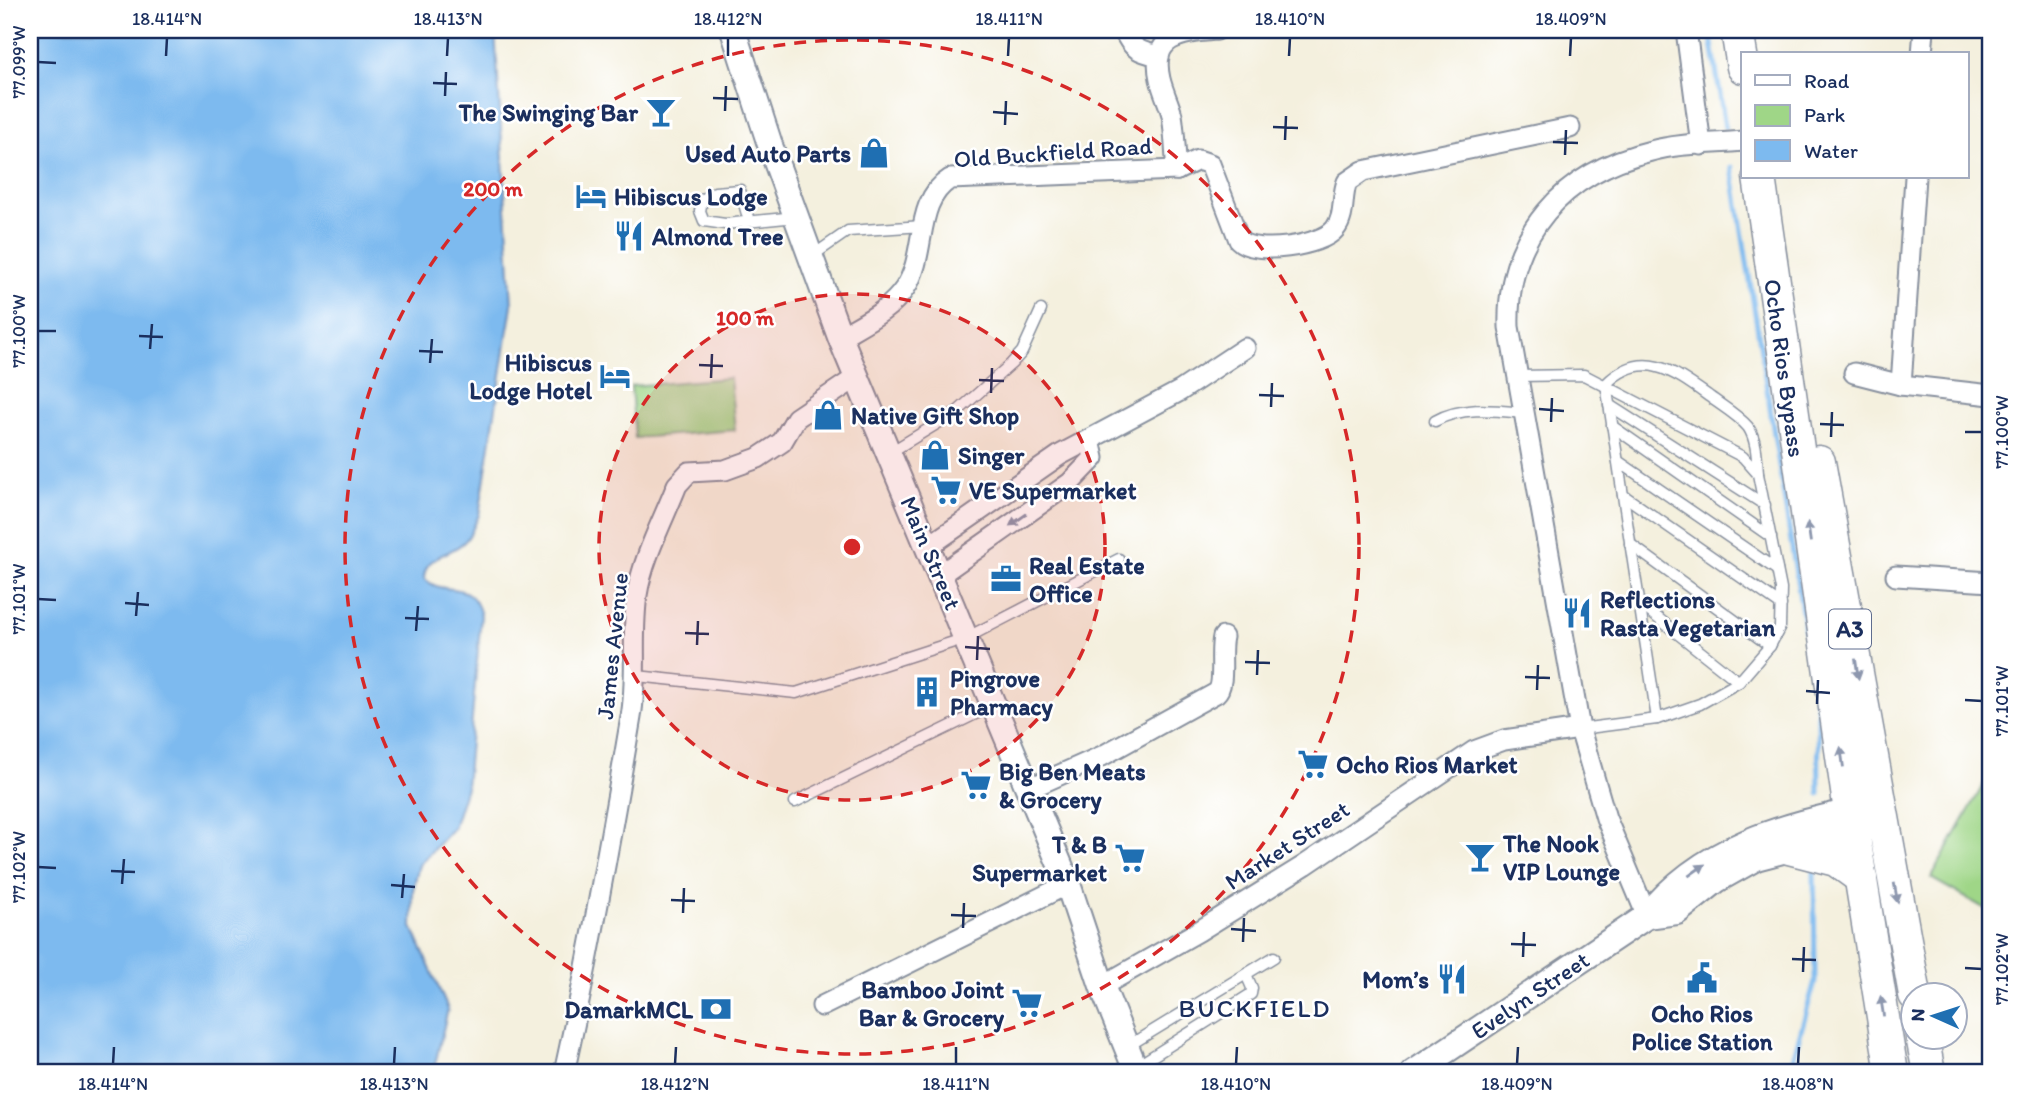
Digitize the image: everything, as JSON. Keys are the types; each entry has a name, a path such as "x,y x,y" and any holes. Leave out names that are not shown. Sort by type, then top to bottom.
{"main road":[{"path":"1737,30 1741,55"},
{"name":"Ocho Rios Bypass","path":"1759,178 1770,267 1805,392 1841,574 1867,818 1911,981"},
{"name":"Ocho Rios Bypass","path":"1867,818 1861,878 1892,1073"},
{"path":"1789,848 1836,860 1861,878"},
{"path":"1925,1050 1929,1073"}],"street":[{"name":"Main Street","path":"733,30 840,337 1068,884 1102,986 1139,1066"},
{"path":"1124,30 1129,43 1137,51 1159,56 1167,42 1174,37 1217,30"},
{"path":"1686,30 1701,145"},
{"path":"1922,52 1924,30"},
{"name":"Old Buckfield Road","path":"840,337 891,304 906,287 915,265 929,199 940,185 950,179 1177,170 1172,115 1160,80 1159,56"},
{"path":"1177,170 1198,160 1210,164 1239,240 1249,247 1269,249 1312,240 1335,229 1341,218 1346,182 1363,171 1570,128"},
{"path":"1647,916 1609,828 1590,771 1580,729 1523,413 1509,327 1508,302 1520,250 1544,214 1569,188 1590,175 1650,151 1741,141"},
{"path":"1901,385 1914,178"},
{"path":"929,546 1060,455 1180,391 1245,348"},
{"path":"1854,373 1901,385 1991,395"},
{"name":"James Avenue","path":"564,1073 590,954 637,677 637,594 677,485 689,472 726,470 758,458 782,442 796,418 856,377"},
{"path":"941,574 1070,483 1094,458 1090,440"},
{"path":"1896,576 1991,582"},
{"path":"1028,789 1101,756 1216,693 1222,685 1219,653 1223,637"},
{"name":"Market Street","path":"1102,986 1199,931 1305,865 1474,751 1504,740 1580,729"},
{"name":"Evelyn Street","path":"1647,916 1677,912 1717,880 1746,863 1867,818"},
{"name":"Evelyn Street","path":"1413,1073 1647,916 1665,893 1748,839 1867,818"},
{"path":"822,1006 1068,884"}],"lane":[{"path":"749,221 740,190 715,192 702,200 700,211 704,221 713,224 749,221 796,217"},
{"path":"811,256 848,231 923,226"},
{"path":"888,453 958,411 1011,364 1022,352 1041,310"},
{"path":"1580,729 1657,719 1700,704 1739,682 1770,646 1780,627 1781,605 1777,570 1758,474 1757,452 1748,428 1674,371 1644,365 1616,374 1606,384"},
{"path":"1518,376 1584,375 1743,457 1758,474"},
{"path":"1606,384 1657,719"},
{"path":"1609,405 1765,505"},
{"path":"1435,421 1445,416 1482,409 1523,413"},
{"path":"1612,426 1771,537"},
{"path":"1618,461 1777,570"},
{"path":"1623,495 1781,605"},
{"path":"1630,544 1770,646"},
{"path":"637,677 796,693 966,638 1119,559"},
{"path":"1640,604 1739,682"},
{"path":"795,803 993,705"},
{"path":"1139,1066 1246,974 1274,957"},
{"path":"1139,1066 1251,995 1252,988 1246,974"}],"green space":[{"path":"730,378 735,430 635,438 631,386"},
{"path":"1991,771 1991,912 1931,878"}],"water":[{"path":"30,30 495,30 512,305 479,515 465,541 429,564 424,578 440,587 470,595 481,615 466,787 453,828 419,865 413,890 412,927 448,1009 433,1073 30,1073"}],"waterway":[{"path":"1710,30 1725,127"},
{"path":"1732,167 1818,713 1819,794"},
{"path":"1789,1073 1815,981 1814,866"}],"place":[{"name":"The Swinging Bar","path":"661,112"},
{"name":"Used Auto Parts","path":"874,153"},
{"name":"Hibiscus Lodge","path":"591,196"},
{"name":"Almond Tree","path":"629,236"},
{"name":"Hibiscus Lodge Hotel","path":"615,376"},
{"name":"Native Gift Shop","path":"828,415"},
{"name":"Singer","path":"935,455"},
{"name":"VE Supermarket","path":"946,490"},
{"name":"Real Estate Office","path":"1006,579"},
{"name":"Reflections Rasta Vegetarian","path":"1577,613"},
{"name":"Pingrove Pharmacy","path":"927,692"},
{"name":"Ocho Rios Market","path":"1313,764"},
{"name":"Big Ben Meats & Grocery","path":"976,785"},
{"name":"The Nook VIP Lounge","path":"1480,857"},
{"name":"T & B Supermarket","path":"1130,858"},
{"name":"Ocho Rios Police Station","path":"1702,978"},
{"name":"Mom’s","path":"1452,979"},
{"name":"Bamboo Joint Bar & Grocery","path":"1027,1003"},
{"name":"DamarkMCL","path":"716,1009"}],"district":[{"name":"BUCKFIELD","path":"1255,1008"}]}
